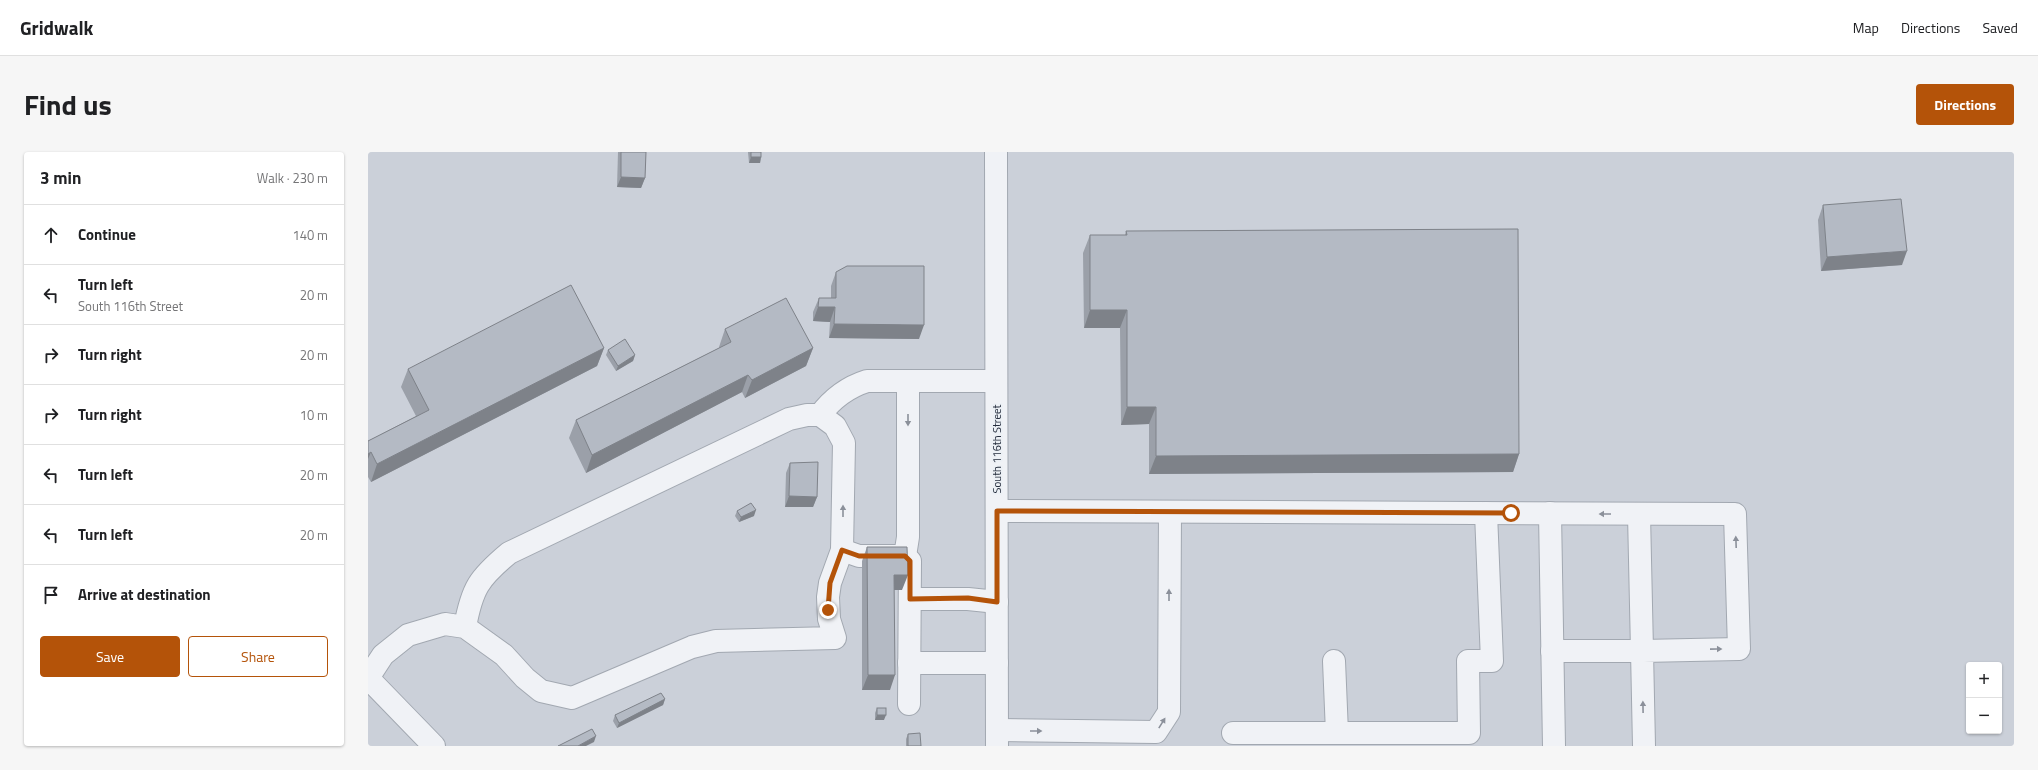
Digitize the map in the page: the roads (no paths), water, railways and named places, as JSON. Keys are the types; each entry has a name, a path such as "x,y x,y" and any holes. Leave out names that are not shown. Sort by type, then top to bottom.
{"street":[{"name":"South 116th Street","path":"996,152 997,738"},
{"path":"820,415 829,403 856,384 867,381 996,381"},
{"path":"905,556 908,537 908,381"},
{"path":"434,746 368,678 384,655 408,635 445,624 464,627 504,655 525,678 541,691 572,698 692,647 716,641 835,638 829,619 828,597 830,583 842,550 844,443 835,426 820,415 807,415 789,419 509,553 480,580 468,605 464,627"},
{"path":"997,511 1736,514 1739,649 1552,651"},
{"path":"997,738 1135,739 1156,732 1169,712 1170,512"},
{"path":"1233,733 1469,733 1468,661 1492,661 1486,513"},
{"path":"1550,513 1554,746"},
{"path":"1639,514 1644,746"},
{"path":"842,550 859,556 905,556 910,561 909,704"},
{"path":"910,599 968,598 997,602"},
{"path":"1334,661 1337,733"},
{"path":"910,663 997,663"}]}
